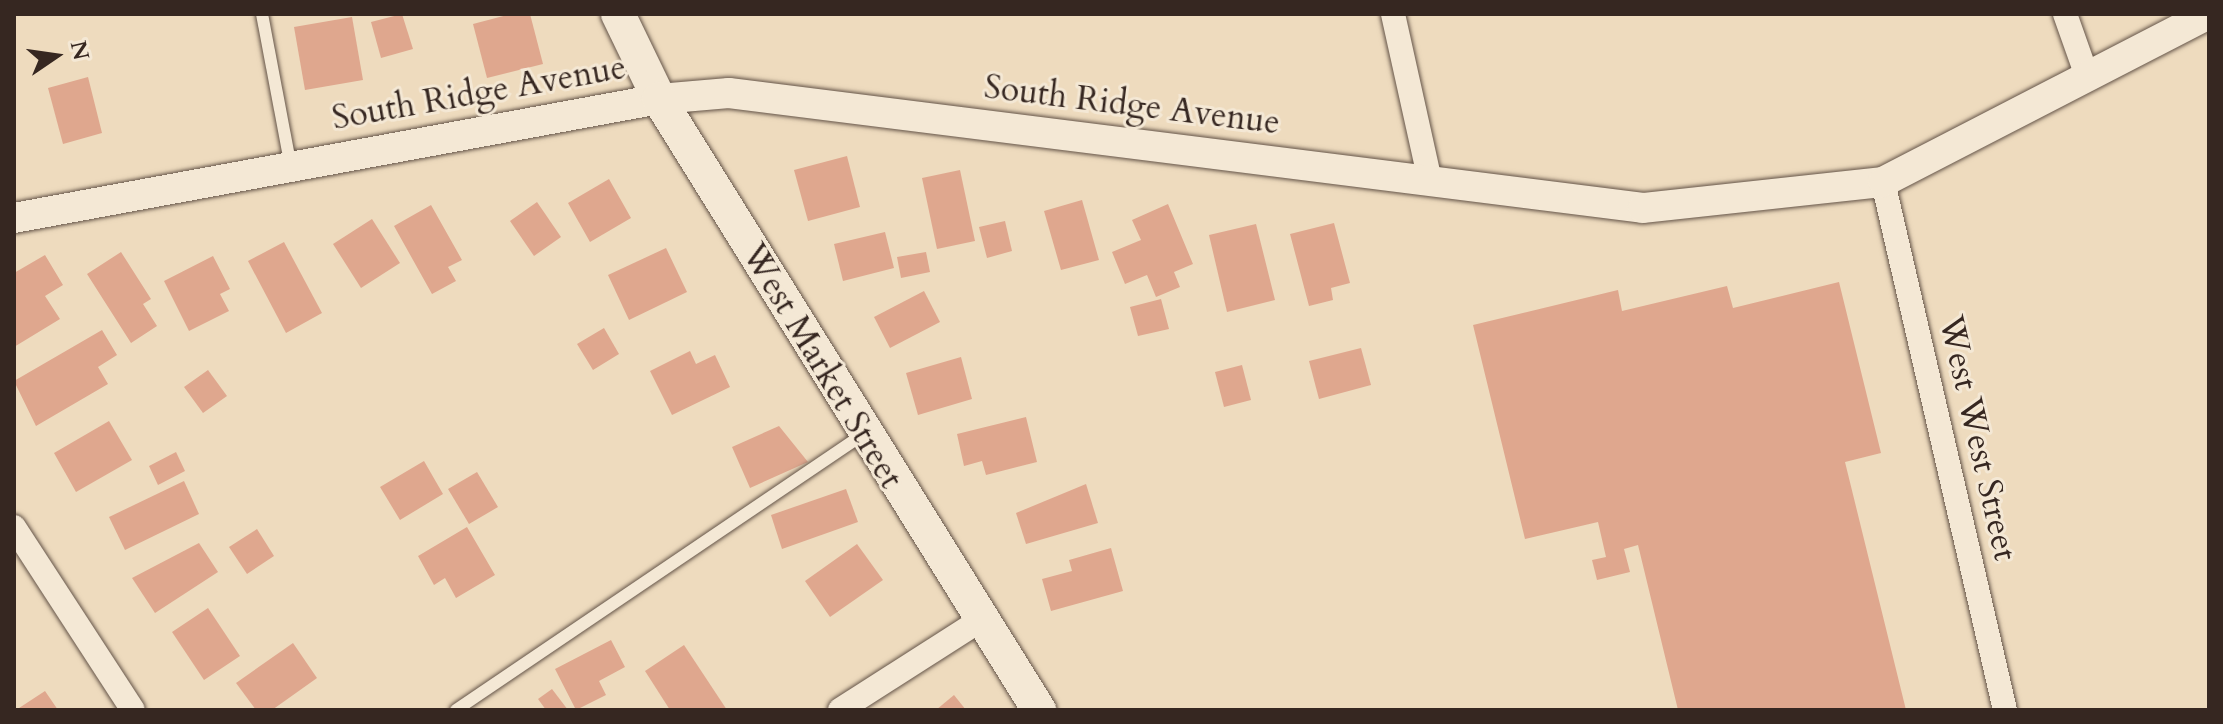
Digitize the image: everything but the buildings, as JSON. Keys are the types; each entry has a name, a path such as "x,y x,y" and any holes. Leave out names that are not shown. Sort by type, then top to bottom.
{"main road":[{"name":"West Market Street","path":"618,14 659,99 979,621 1039,710"}],"street":[{"path":"1393,14 1430,181"},
{"path":"2065,14 2087,76"},
{"name":"South Ridge Avenue","path":"14,218 659,99 729,93 1643,208 1883,182 2209,14"},
{"name":"West West Street","path":"1883,182 2005,710"},
{"path":"14,527 133,710"},
{"path":"840,710 979,621"}],"lane":[{"path":"262,14 291,167"},
{"path":"456,710 864,434"}]}
